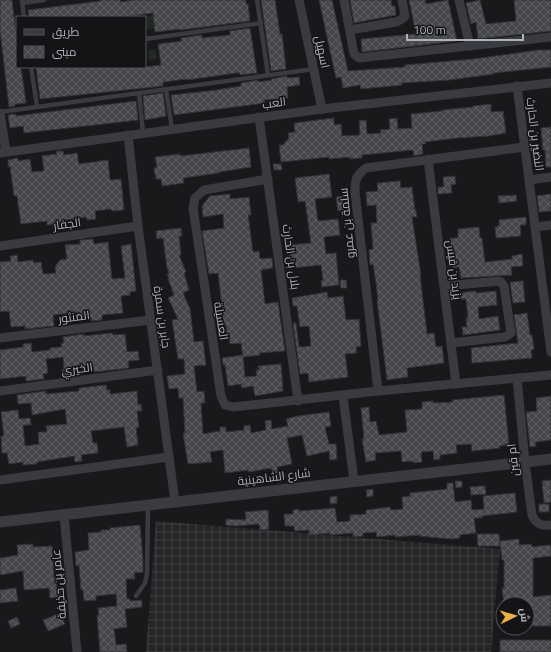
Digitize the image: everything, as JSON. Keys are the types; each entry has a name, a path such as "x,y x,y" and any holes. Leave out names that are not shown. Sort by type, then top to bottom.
{"street":[{"name":"اسهيل","path":"299,0 322,109"},
{"path":"344,0 354,54 359,58 551,37"},
{"path":"350,30 396,22 402,19 405,16 402,0"},
{"path":"459,0 470,46"},
{"name":"العب","path":"3,152 259,117 551,82"},
{"name":"النضير بن الحارث","path":"517,86 551,352"},
{"path":"0,112 3,152"},
{"name":"بلال بن الحارث","path":"259,117 298,401"},
{"name":"جابر بن سمرة","path":"128,135 138,226 175,502"},
{"name":"سلمة بن عمرو","path":"378,391 355,192 355,180 366,168 524,147"},
{"name":"يزيد بن قيس","path":"428,159 456,384"},
{"path":"529,180 551,177"},
{"name":"العسيلة","path":"268,179 204,190 195,198 193,208 221,396 225,405 233,407 378,391 551,375"},
{"path":"535,227 551,225"},
{"name":"الجفار","path":"0,246 138,226"},
{"path":"444,286 500,281 504,286 511,333 506,337 451,343"},
{"name":"المنثور","path":"0,338 151,320"},
{"name":"الخيري","path":"0,391 158,370"},
{"name":"ام قين","path":"517,378 532,515 535,522 543,526 551,525"},
{"path":"343,396 354,481"},
{"path":"0,480 169,457"},
{"name":"شارع الشاهينية","path":"0,522 551,459"},
{"name":"عامر بن حذيفة","path":"64,515 78,652"}],"lane":[{"path":"24,16 22,1 44,0"},
{"path":"258,0 268,75"},
{"path":"146,39 260,23"},
{"path":"31,68 37,106"},
{"path":"0,112 314,69"},
{"path":"166,89 172,129"},
{"path":"139,93 143,133"},
{"path":"136,596 145,583 147,574 148,505"}],"shaded area":[{"path":"154,15 155,28 146,30 146,16"},
{"path":"156,49 157,59 149,60 148,50"},
{"path":"156,521 500,549 491,652 146,652"}],"building":[{"path":"0,0 12,0 16,33 16,68 21,68 26,103 15,104 15,106 9,107 0,30"},
{"path":"100,0 120,0 121,2 134,0 246,0 246,4 248,4 250,21 155,32 153,13 130,16 29,16 28,10 101,1"},
{"path":"261,0 275,0 280,34 282,34 286,69 271,71"},
{"path":"319,0 332,0 348,71 405,67 405,65 474,59 539,50 551,50 551,67 494,73 449,80 402,83 402,85 361,89 360,85 343,88 341,77 336,78"},
{"path":"350,0 391,0 392,6 395,6 396,15 354,23"},
{"path":"409,0 425,0 426,4 448,0 457,41 362,52 361,39 416,34"},
{"path":"480,0 486,24 516,21 514,0 551,0 551,31 478,39 476,22 471,24 466,3"},
{"path":"250,28 257,73 240,75 240,73 236,73 163,82 163,86 40,99 36,68 146,68 161,65 158,44 182,41 181,38 202,35 202,38 230,35 230,31"},
{"path":"287,76 287,78 299,77 300,85 287,87 288,98 264,100 265,103 174,115 171,95 217,90 241,86 241,83 258,80 258,82 272,80 271,79"},
{"path":"163,93 166,116 145,120 143,96"},
{"path":"136,101 138,120 24,133 23,126 10,128 8,115 16,114 16,116"},
{"path":"491,104 491,112 503,111 506,133 425,142 426,144 422,144 423,154 414,156 413,150 362,155 362,158 350,159 350,157 329,159 329,157 281,162 279,145 283,145 289,138 288,133 295,132 294,123 334,118 334,125 341,124 342,136 360,135 359,121 366,120 367,134 381,133 380,130 390,129 389,119 397,118 398,129 412,128 411,114"},
{"path":"551,127 551,167 546,167 541,128"},
{"path":"249,148 251,167 183,178 184,183 162,186 161,179 156,179 154,168 157,167 155,157 180,154 180,156"},
{"path":"56,151 63,151 64,155 77,153 79,164 108,160 110,180 121,179 124,210 112,211 111,209 95,211 96,219 87,220 86,217 65,220 66,227 59,228 59,224 47,225 47,221 21,224 17,196 14,196 8,160 18,158 18,161 30,159 32,172 44,171 42,156 57,154"},
{"path":"273,164 281,164 282,170 274,170"},
{"path":"329,174 332,197 315,199 318,221 338,219 340,235 324,237 326,254 336,253 339,285 322,287 321,281 323,280 321,265 291,268 289,245 311,243 305,201 298,202 295,178"},
{"path":"455,176 456,184 451,185 452,193 438,194 438,187 444,187 443,177"},
{"path":"400,181 401,188 412,187 417,217 412,217 421,275 427,334 434,333 436,347 442,346 444,363 407,368 408,377 387,380 376,283 373,264 370,265 369,250 373,249 371,223 377,223 376,205 367,206 366,192 378,191 377,183"},
{"path":"230,194 230,199 249,197 251,215 248,215 253,252 259,251 260,259 272,258 273,268 261,270 265,304 278,302 285,351 259,353 260,355 243,357 241,343 230,344 229,333 227,333 226,325 223,326 218,273 209,274 202,231 224,228 223,214 203,217 202,206 210,196"},
{"path":"551,194 551,211 539,212 537,196"},
{"path":"516,195 517,201 499,203 498,196"},
{"path":"343,196 345,210 338,211 336,197"},
{"path":"526,217 526,225 520,225 521,236 496,238 495,227 499,226 499,220"},
{"path":"479,227 485,262 512,259 512,256 522,254 523,266 511,267 512,275 461,278 459,267 453,268 450,238 458,238 458,229"},
{"path":"181,228 182,236 179,236 181,255 179,255 186,272 184,273 189,290 183,293 190,309 194,342 203,341 206,365 194,366 197,392 204,391 205,403 201,403 203,434 220,431 220,427 226,427 226,432 244,430 244,426 250,425 251,433 266,430 265,421 271,420 272,429 288,426 286,419 329,412 331,426 325,427 329,444 336,444 337,459 330,460 329,451 307,456 302,435 287,438 292,464 277,467 278,475 272,476 271,468 249,472 248,470 225,473 223,450 210,452 212,462 188,464 183,433 185,433 183,398 179,398 178,388 169,389 167,376 185,374 184,359 178,359 172,320 178,319 168,298 174,295 167,274 169,273 163,238 157,239 156,231"},
{"path":"93,239 94,244 108,242 112,279 125,278 121,246 131,244 136,291 130,292 130,295 121,296 123,313 102,315 102,320 91,321 91,318 81,319 80,312 53,315 54,326 25,329 25,326 11,327 9,311 0,312 0,262 11,261 10,256 17,255 18,262 33,260 34,263 41,262 43,274 56,273 55,267 60,260 67,259 65,245 80,244 80,240"},
{"path":"340,280 346,280 347,288 341,288"},
{"path":"523,281 525,302 513,303 510,282"},
{"path":"476,291 476,293 496,291 497,305 478,307 479,319 498,316 500,330 463,335 462,327 467,327 466,318 468,318 466,299 458,299 458,293"},
{"path":"327,292 328,298 343,296 346,320 359,319 361,346 356,347 357,353 345,354 348,377 309,382 308,373 300,374 293,323 296,323 299,347 311,346 309,326 300,327 297,306 293,306 292,298"},
{"path":"527,313 530,335 532,335 534,349 531,350 532,358 472,363 471,348 518,343 514,315"},
{"path":"112,333 113,335 125,334 127,352 138,351 139,360 128,361 129,368 94,372 93,365 71,368 72,375 62,376 62,370 64,369 63,357 46,359 48,373 43,374 44,379 26,381 26,376 0,379 0,350 23,347 23,344 31,343 32,352 50,350 50,348 62,347 61,343 64,343 63,337 84,334 84,336"},
{"path":"243,355 245,377 257,376 256,370 259,370 258,366 281,364 283,391 255,396 253,386 242,388 241,384 228,386 225,365 223,365 222,358"},
{"path":"106,385 107,390 110,390 110,394 137,391 138,405 141,404 142,411 137,411 139,427 136,428 138,445 127,447 124,427 91,431 93,443 97,443 98,453 81,455 82,461 75,462 74,456 37,462 37,464 23,465 23,462 9,464 7,453 2,453 1,436 4,436 1,412 18,410 19,419 30,418 31,425 23,425 25,446 39,444 38,432 47,432 46,426 67,424 65,409 32,415 31,403 18,404 17,395 46,391 46,394 79,391 79,388"},
{"path":"504,395 509,445 499,446 500,448 472,451 471,444 456,445 457,453 440,455 440,459 434,460 433,451 421,452 422,462 413,463 413,461 402,462 401,451 375,453 376,460 366,462 362,439 364,439 361,408 369,407 370,422 376,421 379,435 407,432 405,410 422,409 422,402 453,402 452,400"},
{"path":"551,396 551,440 535,442 536,446 530,447 526,412 537,411 536,398"},
{"path":"551,480 551,502 544,503 542,481"},
{"path":"455,481 462,481 462,487 456,488"},
{"path":"447,483 453,483 455,502 471,500 472,510 484,509 483,496 515,493 517,512 474,518 476,533 460,535 460,538 452,539 419,536 420,535 377,537 376,532 363,533 363,536 353,537 353,533 309,535 309,530 295,531 294,526 285,526 284,514 293,514 293,510 299,509 299,511 335,508 337,522 350,521 350,515 366,514 366,510 390,507 391,510 403,509 402,497 410,496 410,493 447,489"},
{"path":"485,486 486,494 471,495 470,487"},
{"path":"373,489 373,496 367,497 366,490"},
{"path":"337,496 337,503 330,504 330,497"},
{"path":"539,504 549,504 549,512 539,512"},
{"path":"268,510 269,529 260,530 259,524 236,526 226,525 226,519 246,520 245,512"},
{"path":"140,525 143,572 134,573 135,579 126,579 127,599 130,599 130,601 142,600 142,607 125,609 127,627 114,629 116,645 126,644 127,652 100,652 97,615 99,615 98,608 117,606 116,594 96,596 96,600 84,601 83,590 81,590 79,565 76,566 75,552 89,550 88,533 101,532 101,530 110,530 110,528"},
{"path":"477,534 499,534 500,546 478,546"},
{"path":"519,539 519,545 531,544 532,547 550,545 551,556 533,558 533,596 503,596 502,588 504,588 504,560 502,560 500,541"},
{"path":"33,544 33,547 52,546 54,578 56,577 57,590 60,589 61,597 50,598 49,588 24,590 23,571 0,575 0,558 18,555 17,545"},
{"path":"16,588 18,601 0,603 0,590"},
{"path":"551,595 551,626 535,626 535,597"},
{"path":"60,613 65,624 48,631 43,620"},
{"path":"17,617 20,624 11,628 8,621"},
{"path":"500,640 551,640 551,652 500,652"}]}
